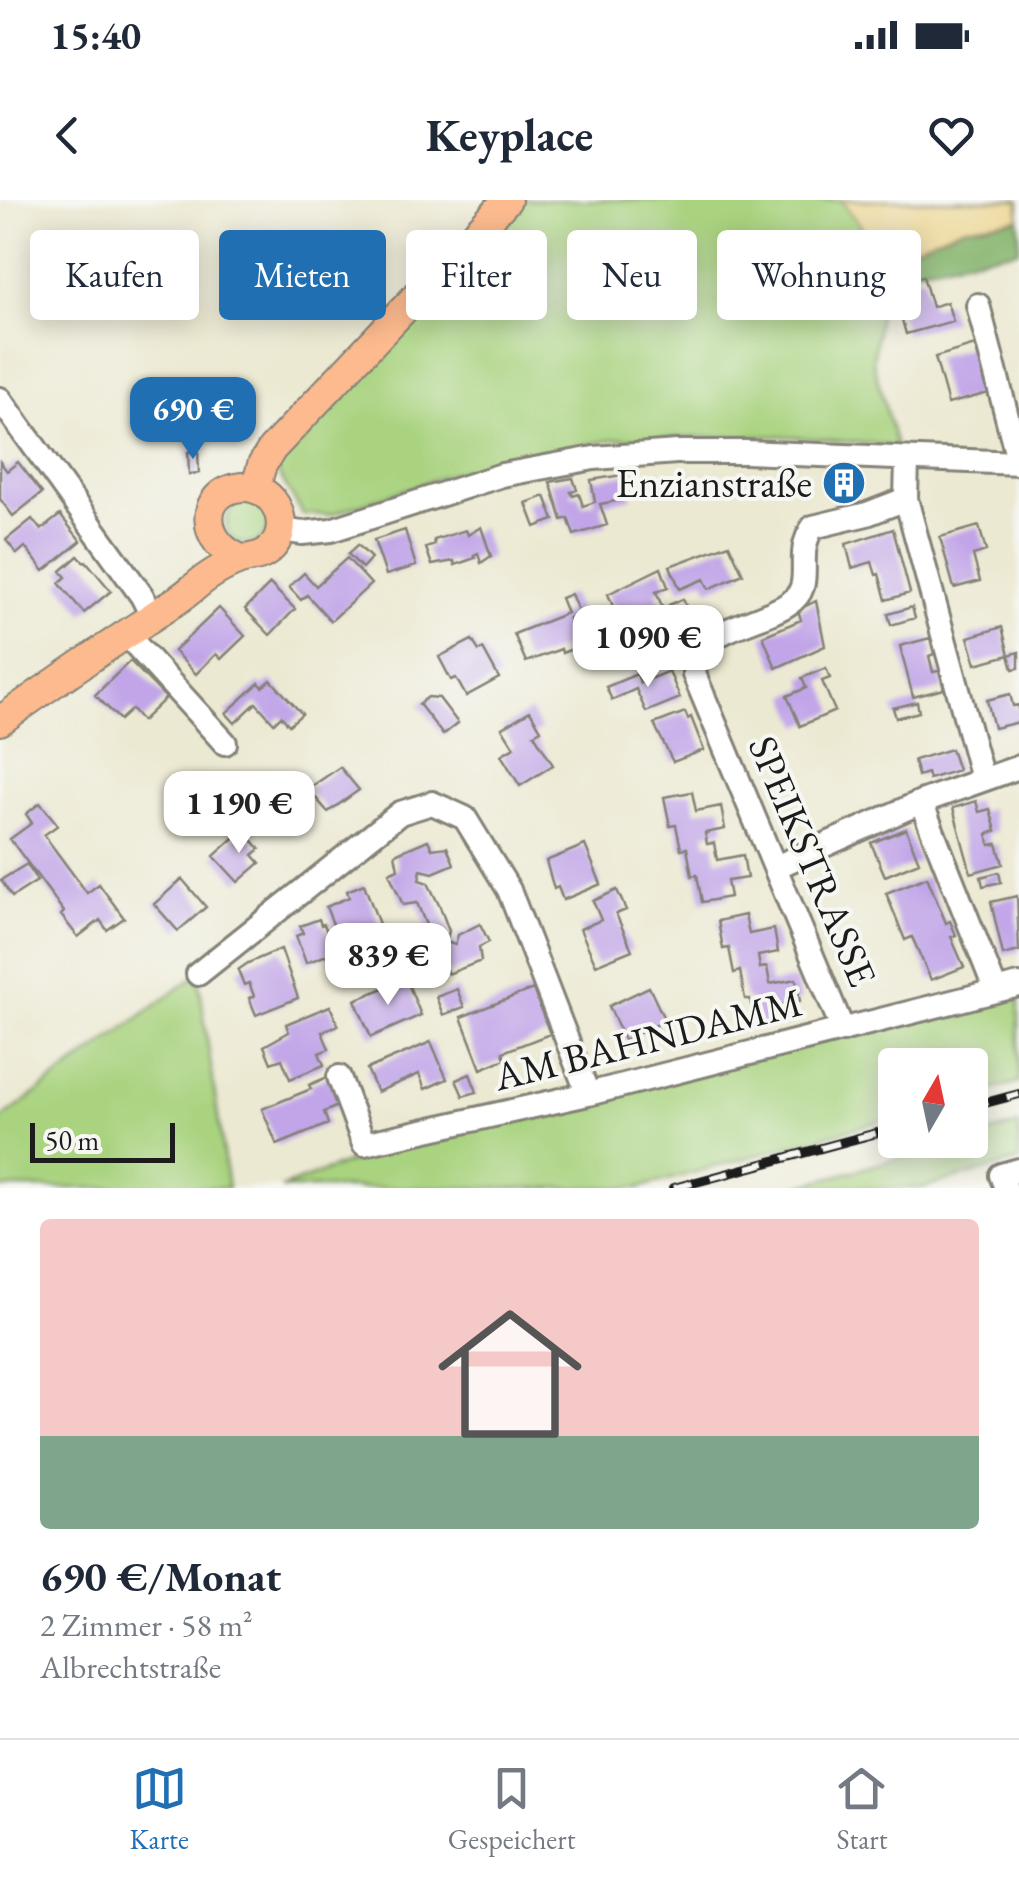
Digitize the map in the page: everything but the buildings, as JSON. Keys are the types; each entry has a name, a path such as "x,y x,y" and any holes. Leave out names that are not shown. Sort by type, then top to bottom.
{"main road":[{"path":"256,489 262,465 272,449 507,200"},
{"path":"0,721 203,580 242,559 269,551 281,530 276,504 256,489 241,487 216,501 210,513 213,540 203,580"},
{"path":"213,540 225,554 242,559"}],"street":[{"path":"281,530 331,530 502,475 594,458 746,452 1019,462 978,305"},
{"path":"0,399 142,596 152,616"},
{"path":"907,460 906,499 982,778"},
{"name":"SPEIKSTRASSE","path":"843,1030 694,674 698,653 710,640 791,603 802,588 805,575 801,550 813,527 867,514 906,499"},
{"path":"126,634 225,742"},
{"path":"776,867 921,802 1019,767"},
{"path":"921,802 1008,988"},
{"path":"198,974 400,813 432,804 445,807 465,818 509,890 588,1094"},
{"name":"AM BAHNDAMM","path":"339,1077 364,1144 588,1094 1008,988"},
{"path":"1006,1188 1001,1175 1019,1170"}],"green space":[{"path":"514,200 841,200 864,230 717,230 717,320 878,320 873,362 896,446 784,436 615,439 456,472 330,515 303,514 271,462 406,316 406,320 547,320 547,230 486,230"},
{"path":"1019,219 1019,250 921,268 921,244 963,227"},
{"path":"247,502 262,508 268,523 262,538 247,544 232,538 226,523 232,508"},
{"path":"198,974 228,1188 0,1188 0,1120"},
{"path":"1019,992 1019,1082 988,1091 988,1048 878,1048 878,1122 638,1188 281,1188 365,1156"},
{"path":"1019,1125 1019,1161 921,1188 792,1188 900,1158 988,1158 988,1134"}],"sand":[{"path":"841,200 1019,200 1019,219 963,227 921,244 921,230 864,230"}],"railway":[{"path":"988,1102 1019,1094"},
{"path":"674,1188 878,1133"}],"place":[{"name":"Enzianstraße","path":"844,483"}]}
